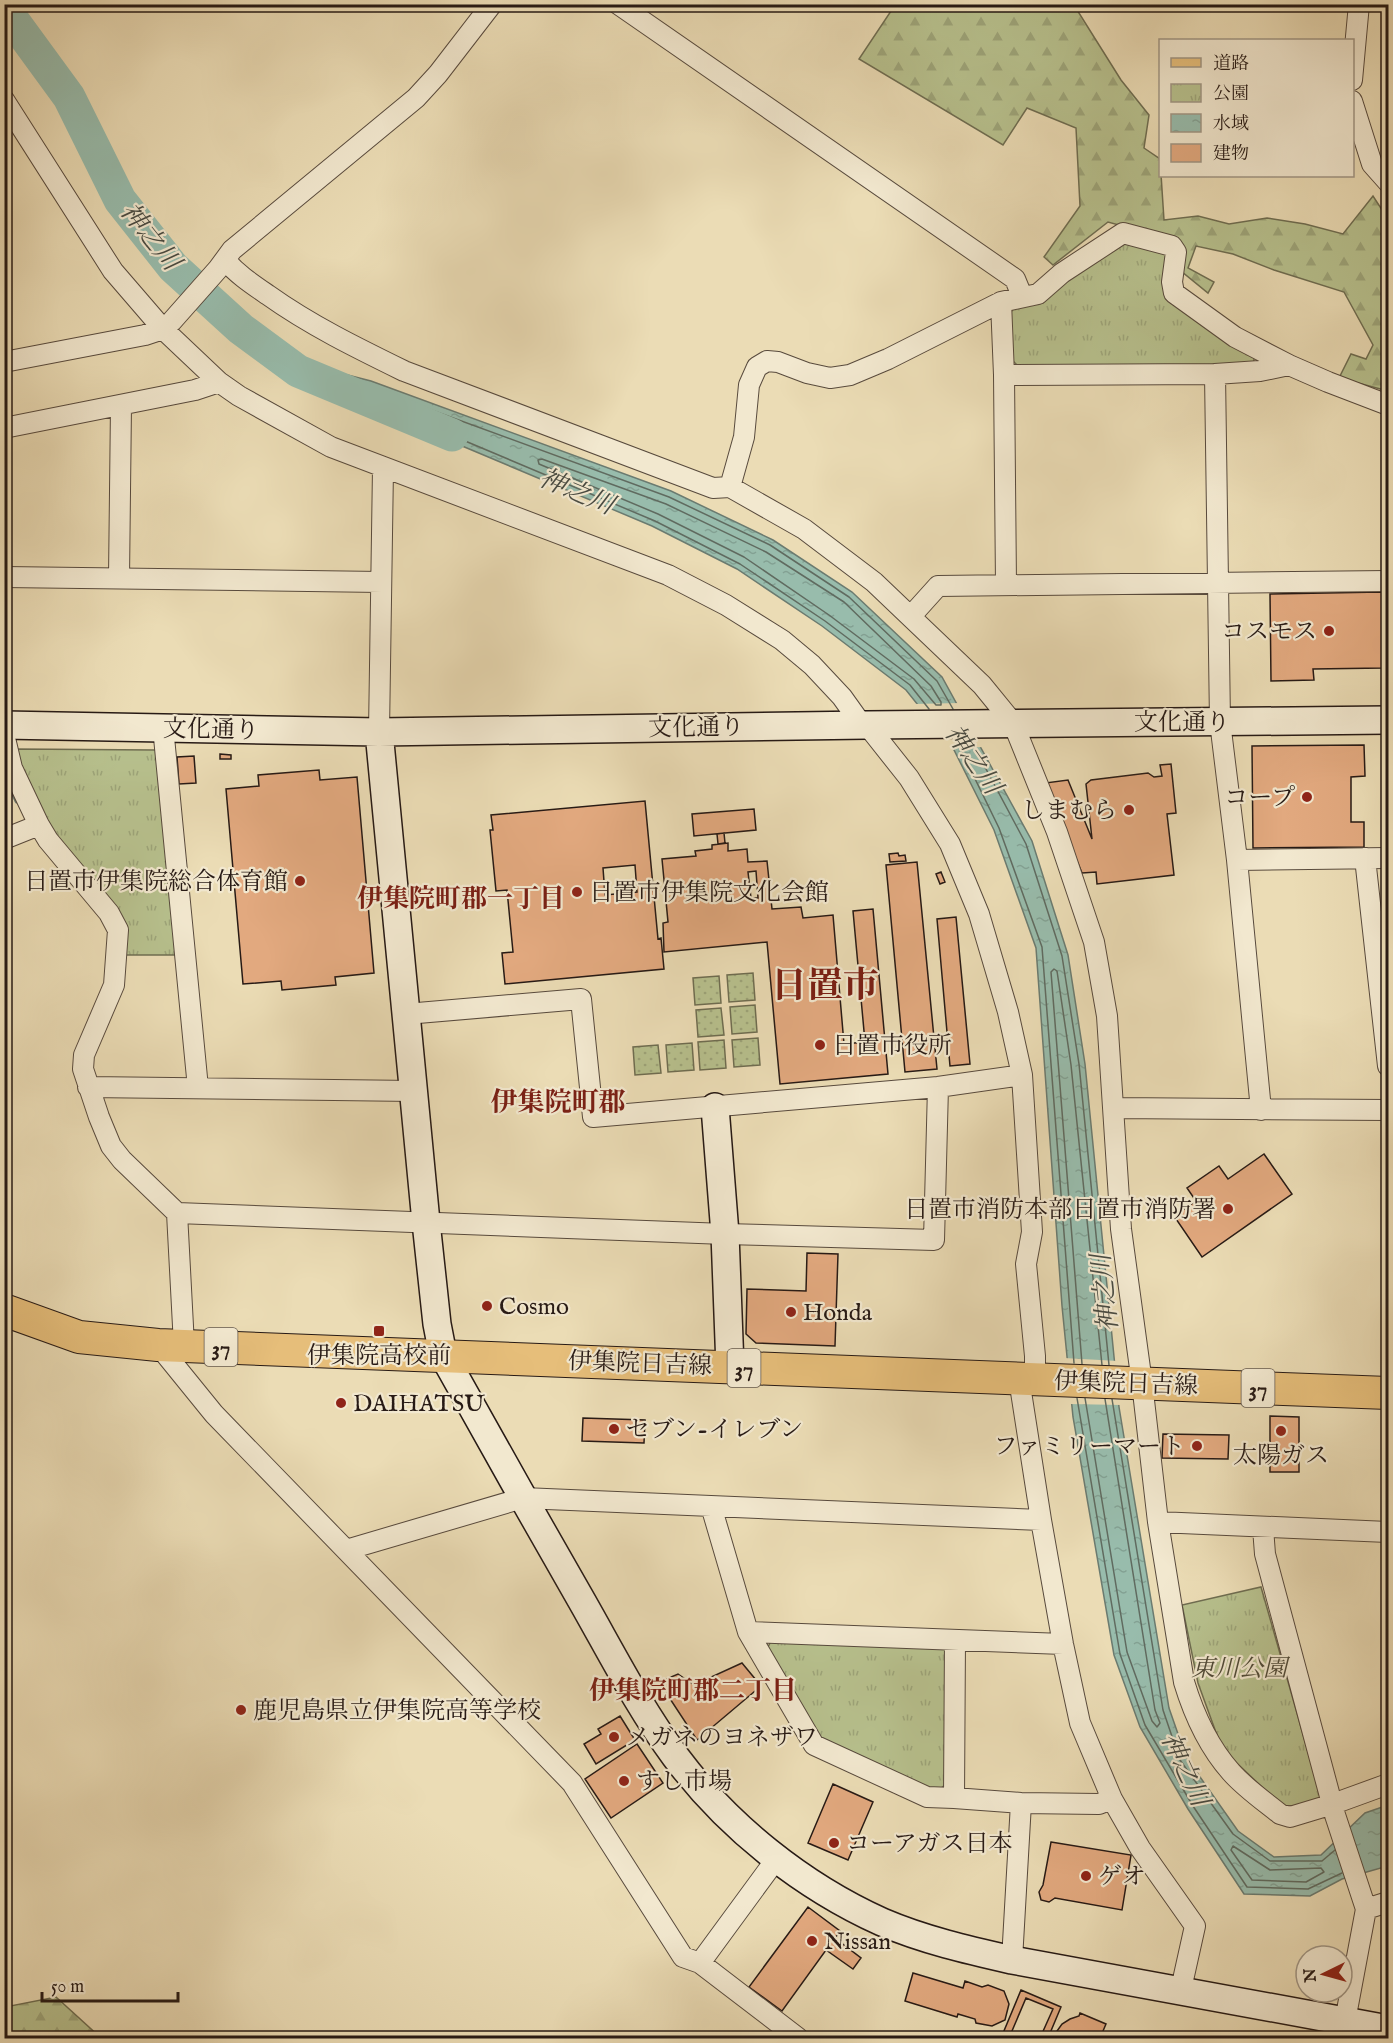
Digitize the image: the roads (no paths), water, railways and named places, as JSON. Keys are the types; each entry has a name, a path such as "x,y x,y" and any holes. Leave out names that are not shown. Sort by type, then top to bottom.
{"main road":[{"name":"伊集院日吉線","path":"4,1310 79,1337 171,1345 1389,1393"}],"street":[{"path":"4,362 145,335 168,325 222,265 232,250 416,98 438,74 492,4"},
{"path":"618,4 1015,279 1022,296"},
{"path":"1354,67 1359,4"},
{"path":"4,100 113,271 168,325 219,382 331,447 668,575 726,605 782,640 812,665 871,725 909,778 950,844 979,914 1008,1012 1022,1075 1032,1232 1026,1264 1035,1356 1033,1379 1041,1520 1080,1724 1112,1799 1140,1848 1195,1926 1181,1989"},
{"path":"1354,104 1372,164 1389,182"},
{"path":"729,488 744,437 749,385 757,367 767,361 778,362 807,373 830,378 850,375 888,359 1001,302 1038,294 1062,273 1123,233 1172,246 1176,252 1172,282 1174,293 1235,337 1289,365 1389,405"},
{"path":"222,265 293,313 404,371 713,488 729,488 804,529 874,582 911,616 982,684 1013,723 1057,831 1094,942 1107,1016 1121,1230 1135,1383 1184,1682 1192,1707 1210,1744 1231,1772 1280,1815 1290,1817 1334,1809 1389,1784"},
{"path":"1001,302 1006,584"},
{"path":"1004,375 1215,374 1289,365"},
{"path":"1215,374 1216,583 1220,722 1237,860 1261,1110"},
{"path":"4,428 195,390 219,382"},
{"path":"120,578 121,405"},
{"path":"383,468 379,732 426,1222 437,1323 443,1355 636,1696 675,1755 716,1804 741,1829 777,1858 843,1902 882,1922 926,1938 1012,1960 1181,1989 1389,2029"},
{"path":"4,577 381,582"},
{"path":"911,616 938,586 1389,581"},
{"name":"文化通り","path":"4,725 379,732 1389,720"},
{"path":"163,727 198,1088"},
{"path":"4,734 12,768 34,827 48,840 109,913 118,930 114,984 84,1055 83,1069 88,1087 111,1146 122,1160 177,1213 934,1240 938,1087"},
{"path":"4,839 34,827"},
{"path":"1365,858 1389,1066"},
{"path":"1237,860 1389,858"},
{"path":"406,1014 581,999 593,1117 938,1087 1022,1075"},
{"path":"88,1087 414,1091"},
{"path":"715,1107 725,1234 730,1367"},
{"path":"1114,1108 1389,1110"},
{"path":"177,1213 171,1345 214,1414 572,1783 683,1957 700,1963 798,2038"},
{"path":"346,1550 523,1498 1041,1520"},
{"path":"711,1506 748,1632 814,1745 927,1797 1021,1803 1099,1804 1112,1799"},
{"path":"1158,1522 1389,1532"},
{"path":"1263,1528 1266,1554 1334,1809 1363,1901 1345,2021"},
{"path":"748,1632 1063,1644"},
{"path":"954,1798 955,1640"},
{"path":"1012,1960 1021,1803"},
{"path":"700,1963 777,1858"},
{"path":"1363,1901 1389,1902"}],"water":[{"path":"328,370 371,381 671,491 773,540 852,592 942,677 1032,841 1068,955 1085,1064 1119,1407 1169,1708 1186,1757 1238,1831 1274,1857 1321,1855 1365,1813 1388,1805 1388,1866 1342,1879 1310,1896 1244,1894 1188,1809 1140,1727 1114,1655 1073,1417 1062,1306 1036,948 994,830 954,750 906,690 822,626 737,569 652,526 455,443"}],"waterway":[{"name":"神之川","path":"4,8 69,97 120,200 173,267 241,329 298,371 452,435"},
{"path":"7,780 17,801"}],"place":[{"name":"コスモス","path":"1329,631"},
{"name":"コープ","path":"1307,797"},
{"name":"しまむら","path":"1129,810"},
{"name":"日置市伊集院総合体育館","path":"300,881"},
{"name":"日置市伊集院文化会館","path":"577,892"},
{"name":"日置市役所","path":"820,1045"},
{"name":"日置市消防本部日置市消防署","path":"1228,1209"},
{"name":"Cosmo","path":"487,1306"},
{"name":"Honda","path":"791,1312"},
{"name":"伊集院高校前","path":"379,1331"},
{"name":"DAIHATSU","path":"341,1403"},
{"name":"セブン-イレブン","path":"614,1429"},
{"name":"太陽ガス","path":"1281,1431"},
{"name":"ファミリーマート","path":"1197,1446"},
{"name":"鹿児島県立伊集院高等学校","path":"241,1710"},
{"name":"メガネのヨネザワ","path":"614,1737"},
{"name":"すし市場","path":"624,1781"},
{"name":"コーアガス日本","path":"834,1843"},
{"name":"ゲオ","path":"1086,1876"},
{"name":"Nissan","path":"812,1941"}],"district":[{"name":"伊集院町郡一丁目","path":"461,898"},
{"name":"日置市","path":"825,984"},
{"name":"伊集院町郡","path":"558,1102"},
{"name":"伊集院町郡二丁目","path":"693,1690"}],"park label":[{"name":"東川公園","path":"1239,1668"}]}
